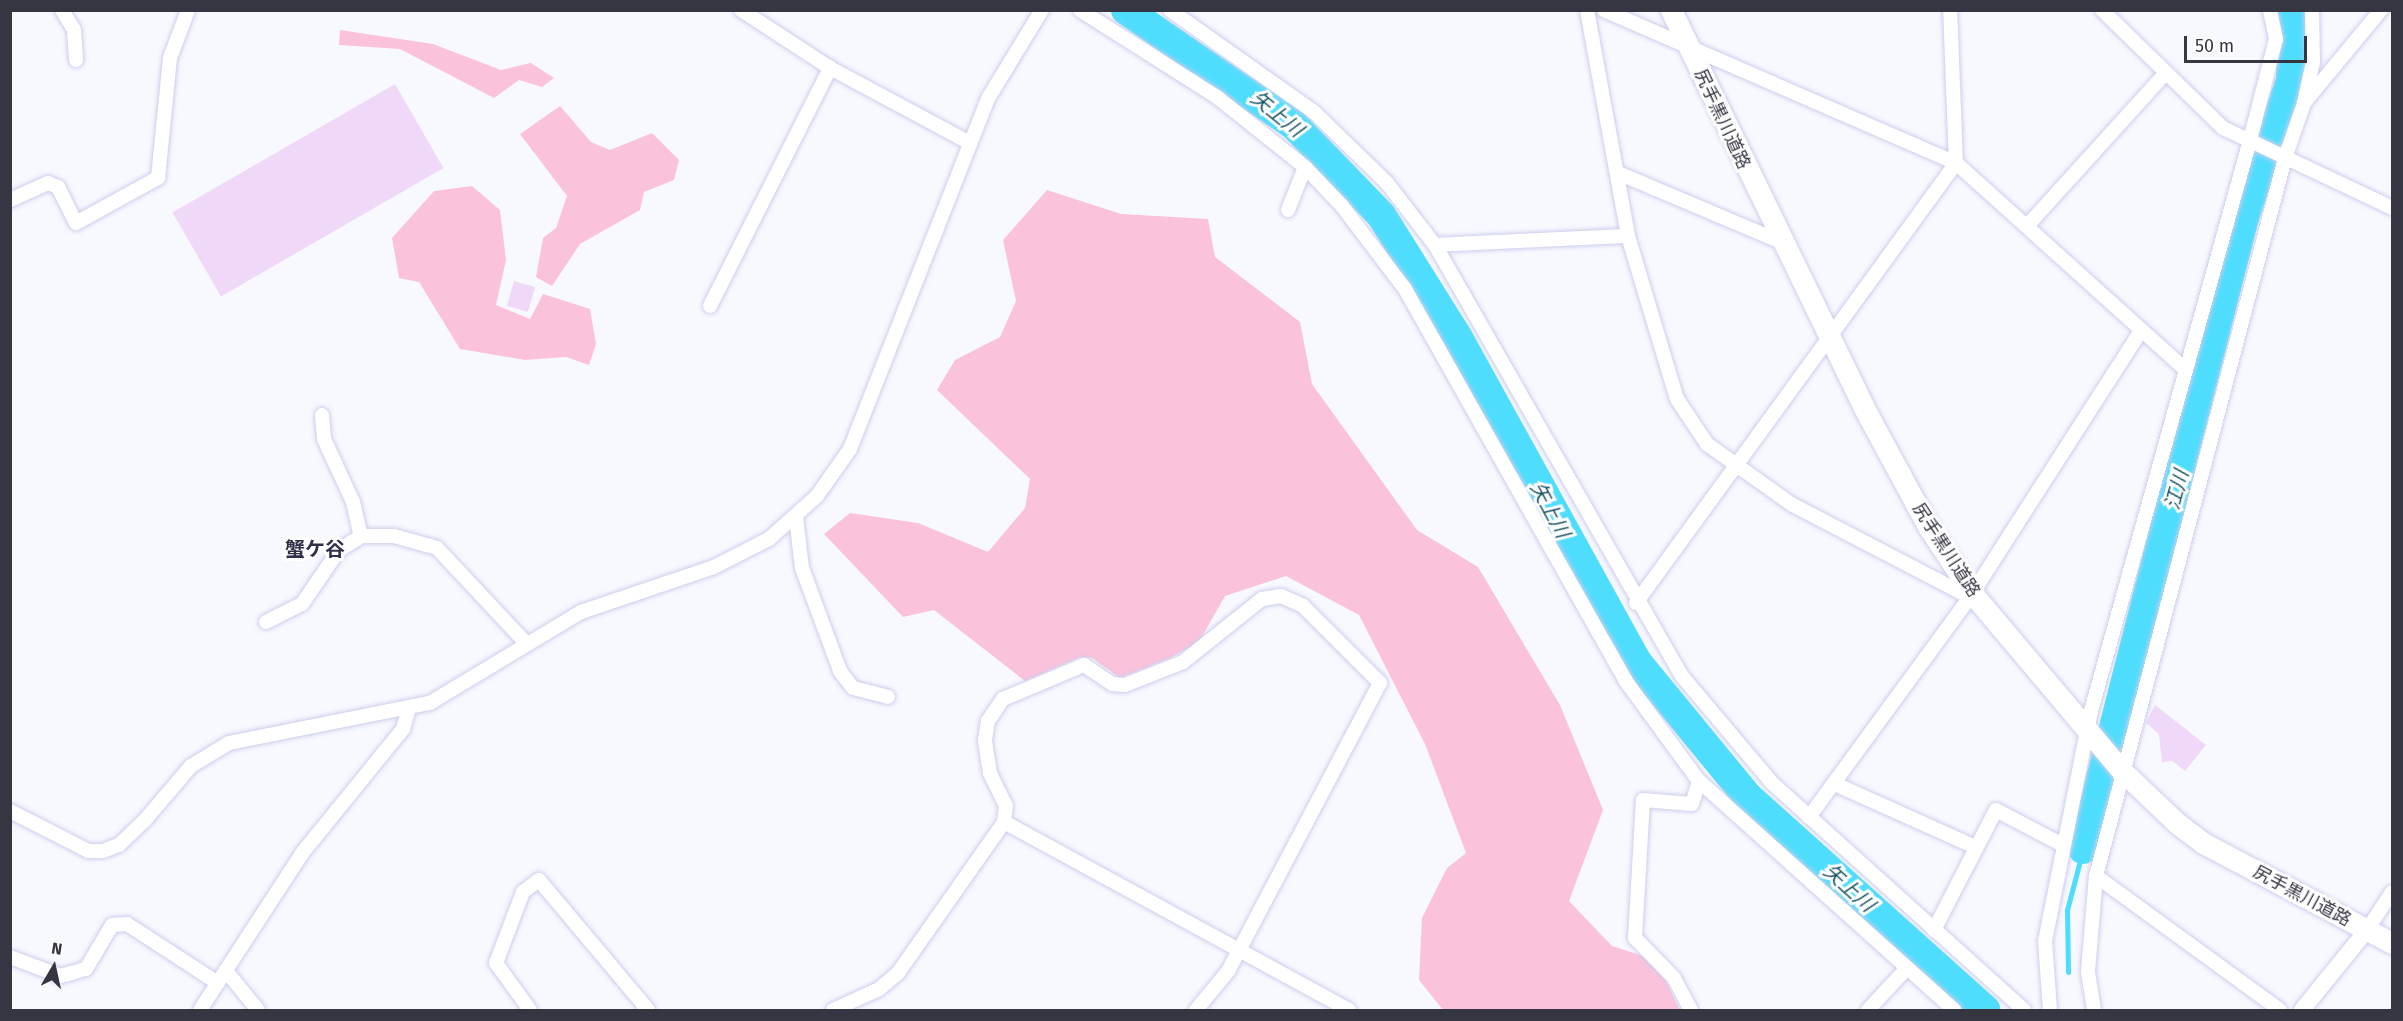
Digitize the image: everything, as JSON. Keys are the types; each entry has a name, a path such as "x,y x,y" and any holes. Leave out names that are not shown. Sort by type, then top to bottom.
{"main road":[{"name":"尻手黒川道路","path":"1671,10 1695,47 1834,334 1892,463 1973,591 2123,764 2203,843 2370,926 2392,933"},
{"name":"尻手黒川道路","path":"1685,10 1695,47 1780,242 1834,334"},
{"name":"尻手黒川道路","path":"2370,926 2392,943"}],"street":[{"path":"62,10 74,30 76,60"},
{"path":"10,200 48,183 58,187 76,223 158,178 170,58 188,10"},
{"path":"741,10 830,68 970,143"},
{"path":"10,811 88,851 103,851 119,845 145,820 191,766 229,742 430,703 525,642 636,590 741,557 796,517 850,450 989,97 1042,10"},
{"path":"1080,10 1217,97 1305,167 1405,289 1625,680 1699,781 1954,1011"},
{"path":"1170,10 1314,112 1387,183 1435,245 1636,603 1723,728 1809,817 2024,1011"},
{"path":"1587,10 1628,236 1677,399 1707,444 1791,504 1973,591"},
{"path":"1604,10 1695,47 1956,162 2140,332 2185,369"},
{"path":"1636,603 1834,334 1956,162 1950,10"},
{"path":"2102,10 2164,75 2249,144 2392,208"},
{"path":"2050,1011 2045,940 2088,724 2276,39 2270,10"},
{"path":"2094,1011 2088,961 2096,876 2123,764 2285,159 2304,103 2313,62 2312,10"},
{"path":"2304,103 2382,10"},
{"path":"710,306 830,68"},
{"path":"2027,226 2164,75"},
{"path":"1288,210 1305,167"},
{"path":"1618,173 1780,242"},
{"path":"1435,245 1628,236"},
{"path":"1809,817 1973,591 2140,332"},
{"path":"322,415 324,439 353,502 361,536"},
{"path":"796,517 802,568 840,671 854,688 888,698"},
{"path":"266,622 302,604 339,549 361,536 394,536 437,548 525,642"},
{"path":"832,1011 879,989 898,974 1004,822 1006,806 990,773 986,740 988,721 1003,699 1084,665 1112,684 1125,686 1201,651 1262,599 1281,596 1298,602 1380,683 1239,949 1196,1011"},
{"path":"200,1011 303,852 403,729 409,708"},
{"path":"1691,1011 1674,978 1635,938 1643,800 1692,804 1699,781"},
{"path":"1835,784 1975,847"},
{"path":"1935,930 1975,847 1996,810 2063,845"},
{"path":"1004,822 1239,949 1348,1011"},
{"path":"2096,876 2280,1011"},
{"path":"530,1011 496,963 523,892 539,880 648,1011"},
{"path":"2302,1011 2370,926 2392,892"},
{"path":"10,957 61,976 86,969 112,925 127,924 222,977 258,1011"},
{"path":"1868,1011 1907,968"}],"shaded area":[{"path":"340,30 433,44 501,70 531,63 554,78 542,87 519,80 494,98 400,49 339,45"},
{"path":"560,106 591,142 610,150 652,133 679,160 674,180 644,192 640,210 580,244 552,286 536,277 543,238 556,228 567,196 520,134"},
{"path":"472,186 500,210 506,260 496,305 530,319 543,294 590,309 596,344 589,365 566,357 525,360 460,349 419,282 399,278 392,238 434,191"},
{"path":"1047,190 1121,214 1208,219 1215,257 1300,322 1312,384 1417,530 1478,567 1560,705 1603,810 1569,901 1612,946 1656,960 1680,1010 1443,1010 1419,980 1422,918 1447,868 1466,853 1425,744 1359,615 1286,576 1225,596 1199,642 1170,658 1120,678 1092,658 1080,657 1025,681 934,610 903,617 824,534 850,513 918,523 988,552 1025,508 1030,479 937,390 955,360 1000,337 1016,301 1003,240"}],"building":[{"path":"395,84 444,168 221,297 172,213"},
{"path":"514,281 535,287 528,312 507,306"},
{"path":"2155,705 2206,745 2185,771 2172,761 2162,762 2159,734 2146,723"}],"waterway":[{"name":"矢上川","path":"1126,10 1294,125 1381,215 1457,336 1637,662 1748,797 1985,1010"},
{"name":"江川","path":"2083,849 2244,218 2291,80 2292,10"},
{"name":"江川","path":"2068,972 2067,910 2083,849"}],"district":[{"name":"蟹ケ谷","path":"315,549"}]}
